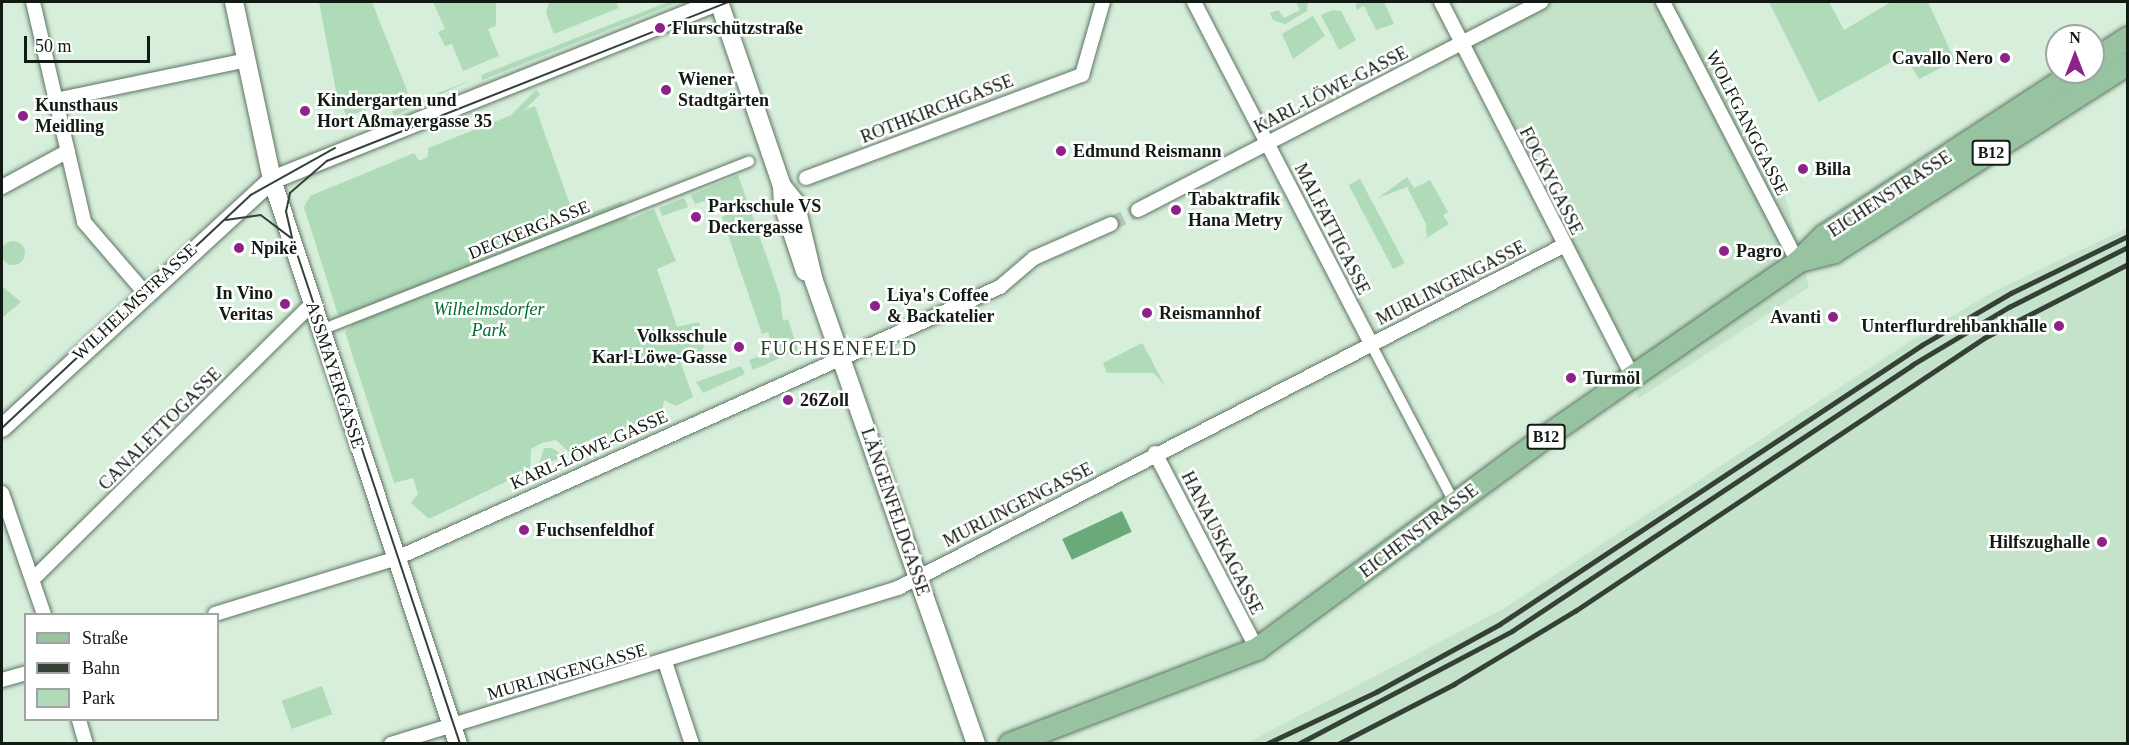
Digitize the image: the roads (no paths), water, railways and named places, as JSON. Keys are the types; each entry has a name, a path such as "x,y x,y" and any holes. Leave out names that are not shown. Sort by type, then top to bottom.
{"main road":[{"path":"2105,53 2127,38"},
{"name":"EICHENSTRASSE","path":"1798,262 1834,252 2127,64"},
{"name":"EICHENSTRASSE","path":"1010,744 1257,649 1632,375 1798,262 1824,236 2058,84"}],"street":[{"path":"33,2 87,228 145,293"},
{"name":"ASSMAYERGASSE","path":"234,2 272,180 395,559 458,744"},
{"path":"272,180 717,2"},
{"name":"LÄNGENFELDGASSE","path":"717,2 782,186 795,202 814,281 976,744"},
{"name":"ROTHKIRCHGASSE","path":"806,178 1082,75 1103,2"},
{"name":"MALFATTIGASSE","path":"1194,2 1455,505"},
{"name":"FOCKYGASSE","path":"1441,2 1563,246 1632,375"},
{"name":"KARL-LÖWE-GASSE","path":"1138,210 1541,2"},
{"name":"WOLFGANGGASSE","path":"1663,2 1798,262"},
{"path":"56,100 247,60"},
{"path":"2,187 68,151"},
{"name":"DECKERGASSE","path":"321,330 749,161"},
{"name":"WILHELMSTRASSE","path":"2,428 145,293 272,180"},
{"name":"KARL-LÖWE-GASSE","path":"219,614 395,559 1000,287 1034,258 1111,224"},
{"name":"MURLINGENGASSE","path":"391,744 665,662 918,578 1155,453 1563,246"},
{"name":"CANALETTOGASSE","path":"33,579 312,304"},
{"name":"HANAUSKAGASSE","path":"1155,453 1257,649"},
{"path":"2,493 43,613"},
{"path":"665,662 692,744"},
{"path":"2,680 24,674"},
{"path":"79,721 86,744"}],"tunnel":[{"path":"1111,224 1138,210"}],"tram line":[{"path":"460,744 293,242 286,212 290,193 327,161 728,2"},
{"path":"2,428 251,195 335,148"},
{"path":"226,220 261,215 291,238"}],"railway":[{"path":"1266,744 1376,692 1500,624 1922,345 2011,293 2128,236"},
{"path":"1298,744 1512,631 1912,365 2009,307 2128,247"},
{"path":"1338,744 1454,684 1575,611 1984,338 2128,264"}],"place":[{"name":"Flurschützstraße","path":"660,28"},
{"name":"Cavallo Nero","path":"2005,58"},
{"name":"Wiener Stadtgärten","path":"666,90"},
{"name":"Kindergarten und Hort Aßmayergasse 35","path":"305,111"},
{"name":"Kunsthaus Meidling","path":"23,116"},
{"name":"Edmund Reismann","path":"1061,151"},
{"name":"Billa","path":"1803,169"},
{"name":"Tabaktrafik Hana Metry","path":"1176,210"},
{"name":"Parkschule VS Deckergasse","path":"696,217"},
{"name":"Npikë","path":"239,248"},
{"name":"Pagro","path":"1724,251"},
{"name":"In Vino Veritas","path":"285,304"},
{"name":"Liya's Coffee & Backatelier","path":"875,306"},
{"name":"Reismannhof","path":"1147,313"},
{"name":"Avanti","path":"1833,317"},
{"name":"Unterflurdrehbankhalle","path":"2059,326"},
{"name":"Volksschule Karl-Löwe-Gasse","path":"739,347"},
{"name":"Turmöl","path":"1571,378"},
{"name":"26Zoll","path":"788,400"},
{"name":"Fuchsenfeldhof","path":"524,530"},
{"name":"Hilfszughalle","path":"2102,542"}],"district":[{"name":"FUCHSENFELD","path":"839,348"}],"park label":[{"name":"Wilhelmsdorfer Park","path":"489,320"}]}
